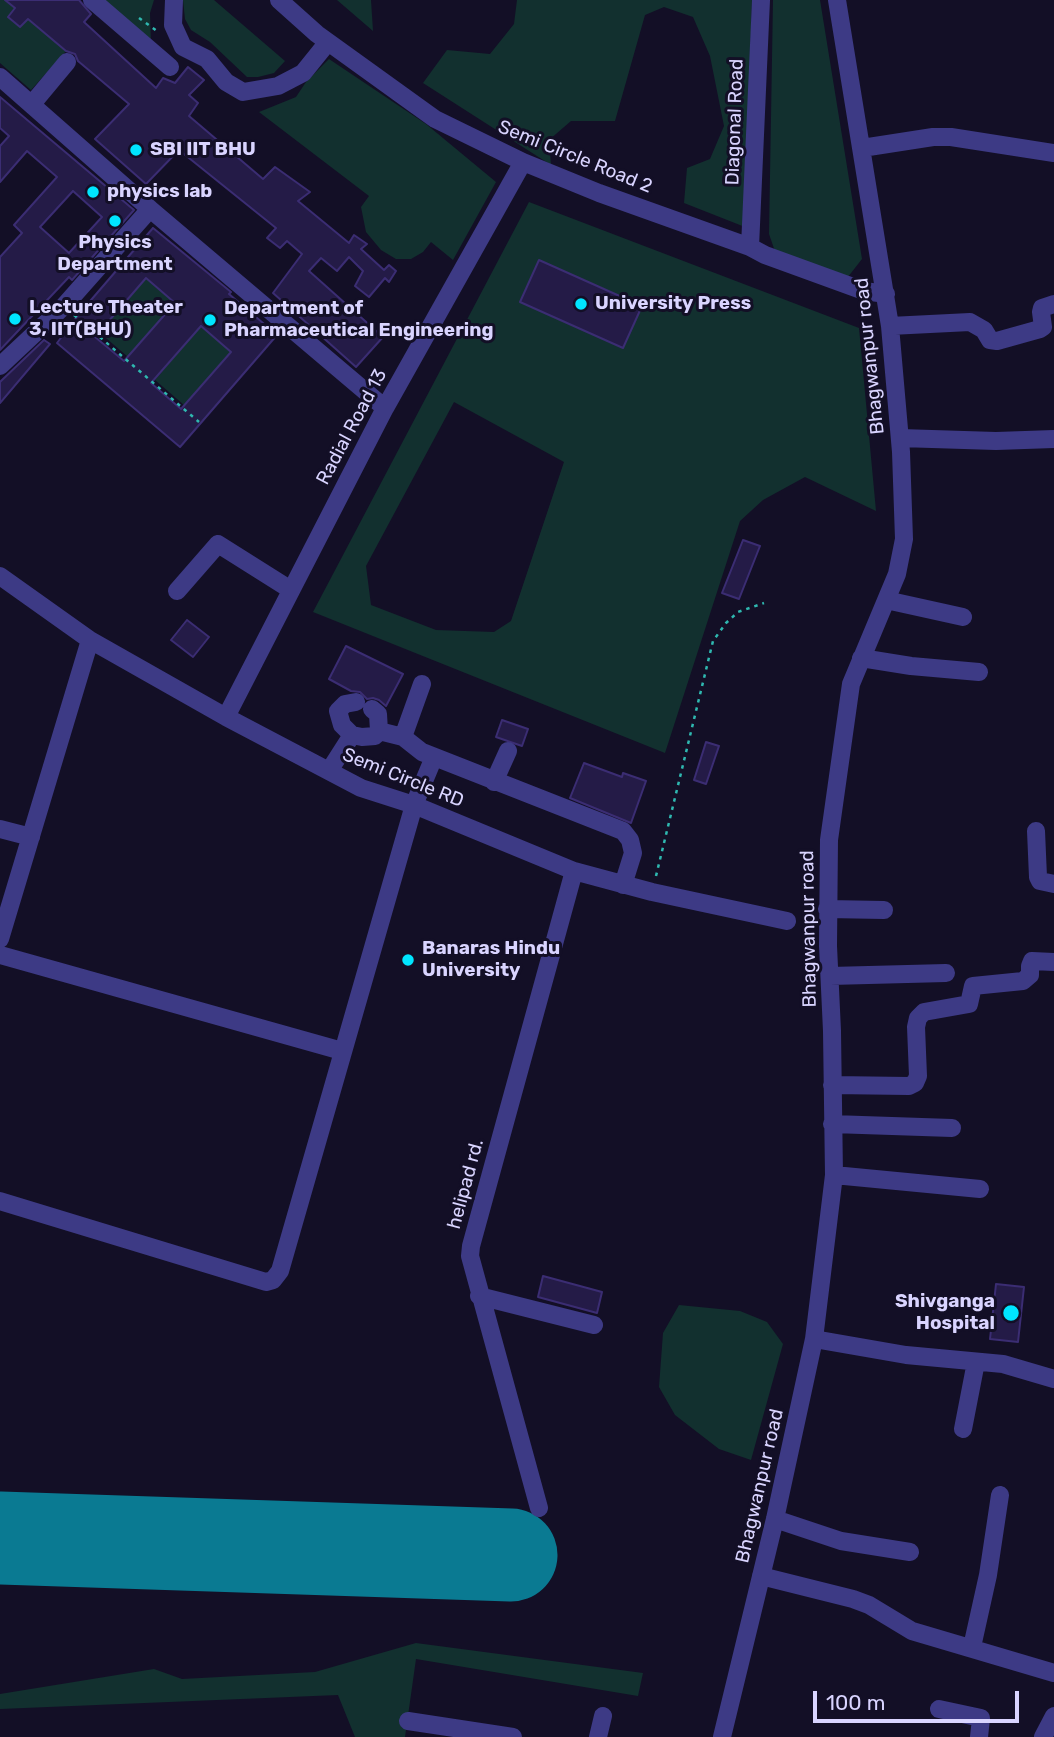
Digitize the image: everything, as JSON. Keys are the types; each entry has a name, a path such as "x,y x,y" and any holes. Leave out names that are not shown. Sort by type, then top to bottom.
{"street":[{"path":"92,0 170,67"},
{"path":"174,0 173,25 183,47 207,59 226,82 243,92 278,86 303,73 328,42"},
{"name":"Semi Circle Road 2","path":"279,0 328,42 435,119 523,162 765,255 864,291 886,294"},
{"name":"Diagonal Road","path":"750,247 761,0"},
{"name":"Bhagwanpur road","path":"722,1737 775,1519 814,1339 834,1175 827,909 829,839 851,684 902,558 904,539 900,438 890,326 837,0"},
{"path":"32,104 67,62"},
{"path":"0,77 338,371 385,408"},
{"path":"862,148 933,137 951,137 1054,153"},
{"name":"Radial Road 13","path":"226,717 385,408 523,162"},
{"path":"0,366 64,306 150,209"},
{"path":"890,326 970,322 984,330 990,340 998,341 1040,329 1043,327 1042,307 1054,304"},
{"path":"900,438 996,441 1054,439"},
{"path":"177,591 218,544 291,590"},
{"name":"Semi Circle RD","path":"0,576 90,640 226,717 361,788 414,805 574,871 652,892 787,921"},
{"path":"886,600 964,617"},
{"path":"0,939 90,640"},
{"path":"861,657 911,666 979,672"},
{"path":"403,737 422,684"},
{"path":"345,704 364,706 378,715 379,731 375,736 352,735 342,725 338,711 345,704"},
{"path":"379,731 403,737 412,746 434,757 494,782 623,831 630,840 633,853 623,885"},
{"path":"329,771 352,735"},
{"path":"494,782 508,751"},
{"path":"0,1201 266,1282 273,1280 280,1271 414,805 434,757"},
{"path":"0,829 31,837"},
{"path":"1036,831 1038,877 1040,881 1054,884"},
{"name":"helipad rd.","path":"539,1508 479,1296 471,1264 471,1245 574,871"},
{"path":"827,909 884,910"},
{"path":"0,955 342,1051"},
{"path":"832,1084 909,1086 915,1083 918,1076 918,1018 925,1012 969,1004 973,986 1023,981 1030,975 1032,961 1054,962"},
{"path":"830,976 946,973"},
{"path":"832,1124 952,1128"},
{"path":"834,1175 980,1189"},
{"path":"479,1296 594,1325"},
{"path":"814,1339 906,1355 1003,1364 1053,1374"},
{"path":"963,1429 976,1362"},
{"path":"972,1647 988,1575 1000,1495"},
{"path":"775,1519 841,1541 911,1552"},
{"path":"761,1576 861,1602 912,1631 1054,1673"},
{"path":"939,1709 981,1718 979,1737"},
{"path":"598,1737 603,1716"},
{"path":"1042,1737 1054,1716"},
{"path":"408,1721 513,1737"}],"path":[{"path":"135,16 157,31 173,25"},
{"path":"64,306 199,422"},
{"path":"652,892 713,641 738,611 764,603"}],"green space":[{"path":"0,0 5,0 15,8 8,17 20,27 28,19 66,51 31,90 0,63"},
{"path":"101,0 154,0 150,13 151,45"},
{"path":"183,0 214,0 285,61 274,73 247,77 210,42 191,30 185,19"},
{"path":"337,0 371,0 373,31"},
{"path":"517,0 752,0 745,227 684,203 687,168 710,159 724,126 710,56 693,17 664,7 645,15 615,121 571,121 549,140 551,165 423,83 447,50 490,54 514,24"},
{"path":"773,0 820,0 862,259 844,282 779,263 769,234"},
{"path":"329,59 426,124 496,182 453,260 431,242 423,252 411,259 396,259 381,250 366,232 361,207 369,196 259,112 296,97 306,82"},
{"path":"529,202 859,328 876,511 805,477 763,500 740,521 665,753 313,612","holes":["454,402 564,462 511,621 494,632 436,630 371,605 366,566"]},
{"path":"146,278 175,303 128,357 99,332"},
{"path":"201,326 231,352 184,405 155,380"},
{"path":"679,1305 740,1311 767,1322 783,1344 751,1460 719,1449 675,1415 659,1387 663,1333"},
{"path":"416,1643 643,1673 638,1696 416,1659 405,1737 355,1737 338,1695 0,1709 0,1694 154,1669 182,1679 315,1672"}],"building":[{"path":"5,0 79,0 91,14 84,22 156,88 163,78 175,83 188,67 204,80 189,95 198,103 189,116 263,179 275,167 310,192 298,201 349,243 354,235 367,244 361,249 384,270 389,265 396,271 389,282 385,278 369,297 355,286 363,271 349,257 337,271 321,258 309,271 383,337 356,367 273,293 302,254 287,241 280,248 267,238 276,228 179,150 146,184 95,139 129,104 78,61 75,54 66,51 28,19 20,27 8,17 15,8"},
{"path":"0,97 134,210 72,280 69,277 0,350 0,257 22,233 14,225 57,177 27,151 0,182 0,146 9,136 0,128","holes":["73,191 102,217 69,253 40,227"]},
{"name":"Department of Pharmaceutical Engineering","path":"153,228 231,292 229,294 277,335 180,447 57,343","holes":["146,278 175,303 124,361 95,337","201,326 231,352 181,409 151,383"]},
{"name":"University Press","path":"539,260 642,306 623,348 520,302"},
{"path":"44,340 50,344 0,403 0,382"},
{"path":"743,540 760,546 739,599 722,593"},
{"path":"187,620 209,637 193,657 171,640"},
{"path":"346,646 403,674 386,706 379,700 367,699 360,692 351,691 329,679"},
{"path":"502,720 528,729 522,746 496,737"},
{"path":"706,742 719,746 706,784 694,780"},
{"path":"584,763 622,777 623,773 646,781 631,823 570,798"},
{"path":"543,1276 602,1292 597,1313 538,1297"},
{"path":"996,1284 1024,1287 1018,1342 990,1339"}],"runway":[{"path":"0,1538 511,1555"}],"place":[{"name":"SBI IIT BHU","path":"136,150"},
{"name":"physics lab","path":"93,192"},
{"name":"Physics Department","path":"115,221"},
{"name":"University Press","path":"581,304"},
{"name":"Lecture Theater 3, IIT(BHU)","path":"15,319"},
{"name":"Department of Pharmaceutical Engineering","path":"210,320"},
{"name":"Banaras Hindu University","path":"408,960"},
{"name":"Shivganga Hospital","path":"1011,1313"}]}
